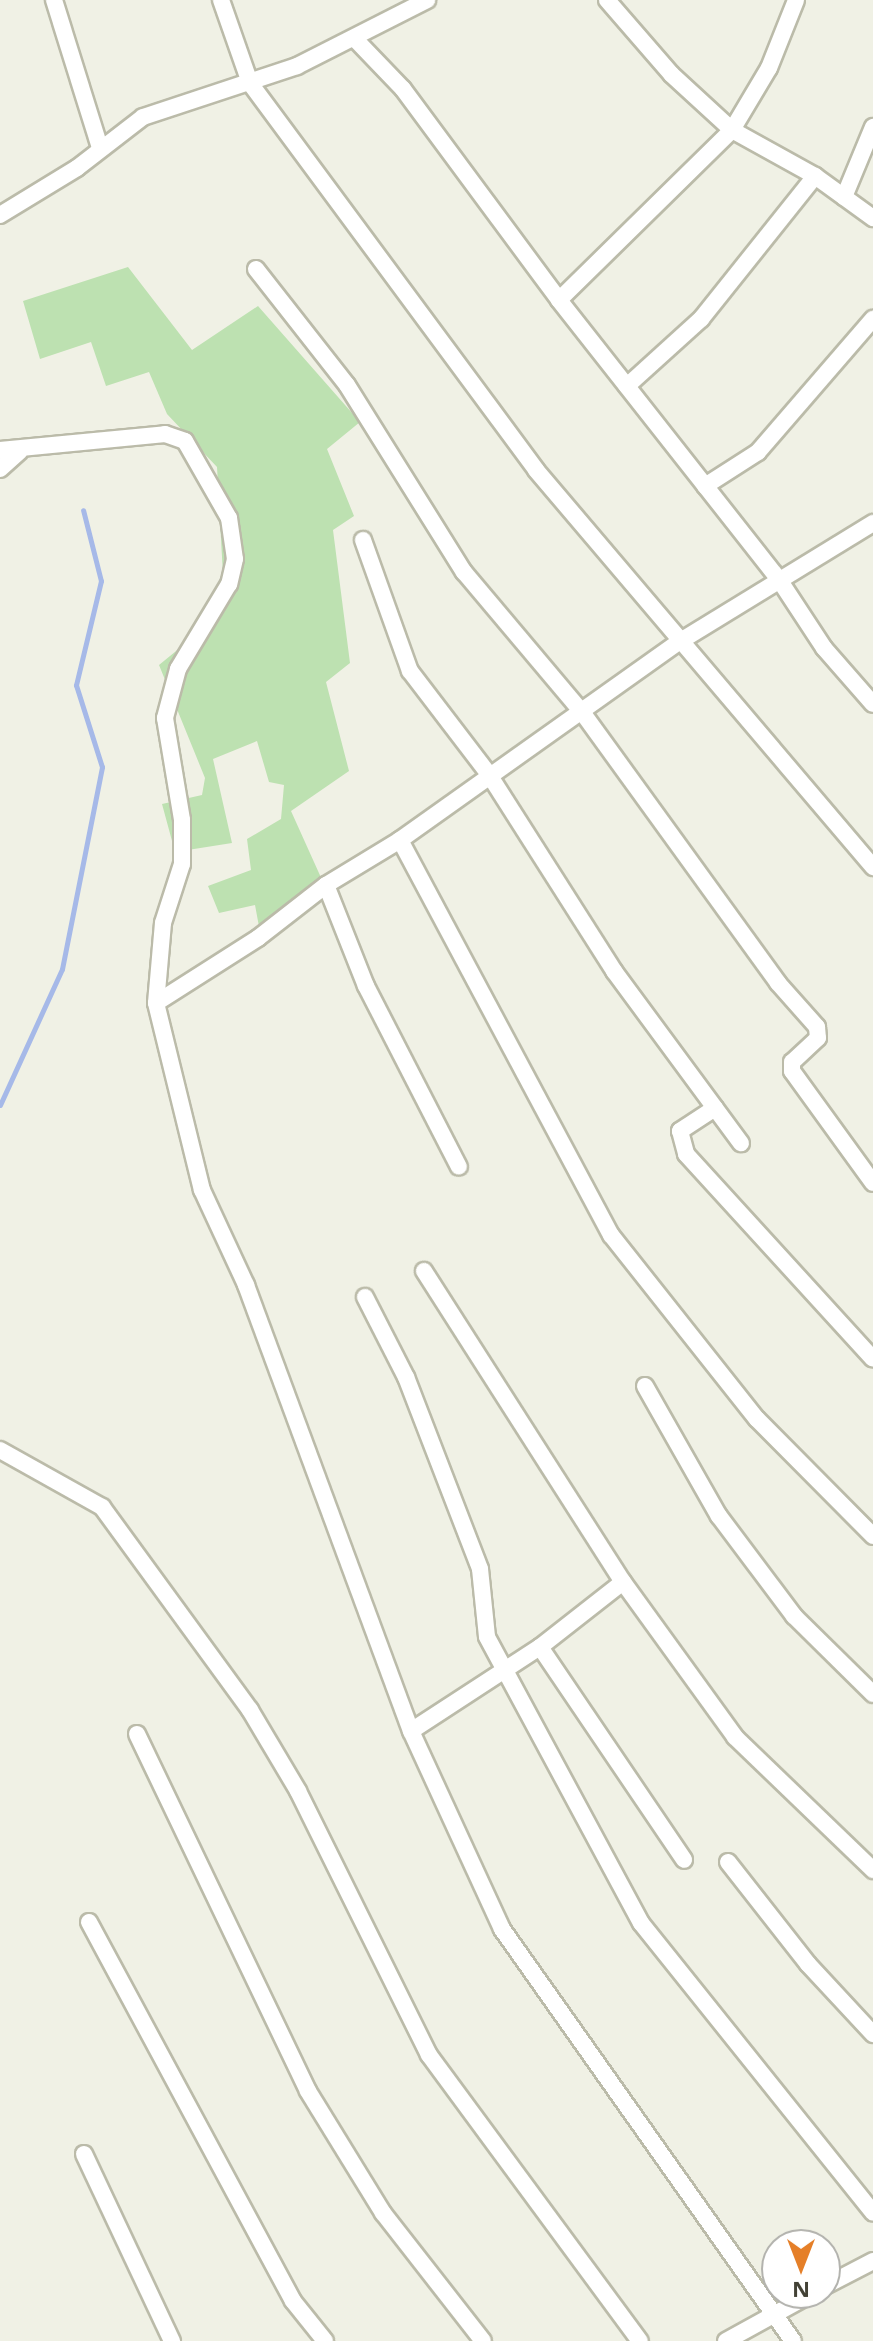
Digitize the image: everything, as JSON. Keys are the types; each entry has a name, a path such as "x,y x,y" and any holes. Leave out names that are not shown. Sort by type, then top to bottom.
{"street":[{"path":"54,0 100,148"},
{"path":"221,0 250,83 536,470 873,867"},
{"path":"0,215 41,193 143,117 174,104 250,83 355,39 427,0"},
{"path":"607,0 671,74 732,130 815,176 873,218"},
{"path":"559,300 732,130 769,68 796,0"},
{"path":"355,39 403,89 559,300 778,578 824,648 873,704"},
{"path":"844,197 873,127"},
{"path":"627,386 701,319 815,176"},
{"path":"256,269 347,385 464,572 582,712 778,983 817,1027 818,1038 792,1062 792,1071 873,1183"},
{"path":"705,486 758,452 873,319"},
{"path":"0,450 20,451 165,434 185,441 229,518 235,559 229,584 178,669 165,718 182,820 182,864 163,923 156,1003 202,1190 246,1285 411,1731 502,1929 793,2341"},
{"path":"0,469 20,451"},
{"path":"156,1003 258,938 326,885 400,840 488,773 582,712 679,642 778,578 873,523"},
{"path":"363,540 410,671 488,773 614,971 741,1143"},
{"path":"400,840 611,1235 757,1419 873,1536"},
{"path":"326,885 405,1068 459,1167"},
{"path":"715,1108 680,1131 686,1154 873,1359"},
{"path":"424,1271 623,1582 735,1737 873,1870"},
{"path":"365,1297 406,1377 480,1569 483,1627 641,1923 873,2213"},
{"path":"645,1386 719,1516 794,1616 873,1694"},
{"path":"0,1450 102,1507 250,1710 298,1791 429,2055 640,2341"},
{"path":"411,1731 540,1647 623,1582"},
{"path":"540,1647 684,1860"},
{"path":"137,1734 308,2091 383,2213 483,2341"},
{"path":"728,1862 808,1964 873,2034"},
{"path":"89,1922 293,2301 325,2341"},
{"path":"84,2154 172,2341"},
{"path":"841,2278 873,2261"},
{"path":"726,2341 783,2309"}],"green space":[{"path":"128,267 192,350 258,306 360,422 327,449 354,516 333,530 350,663 326,682 349,771 291,811 323,882 260,932 255,905 219,913 208,886 251,870 247,839 281,819 284,785 269,782 257,741 213,759 232,843 175,852 162,804 202,795 205,778 159,665 225,611 217,467 167,414 149,372 106,386 91,342 40,359 23,301"}],"waterway":[{"path":"0,1105 62,969 102,767 76,685 101,581 83,510"}]}
